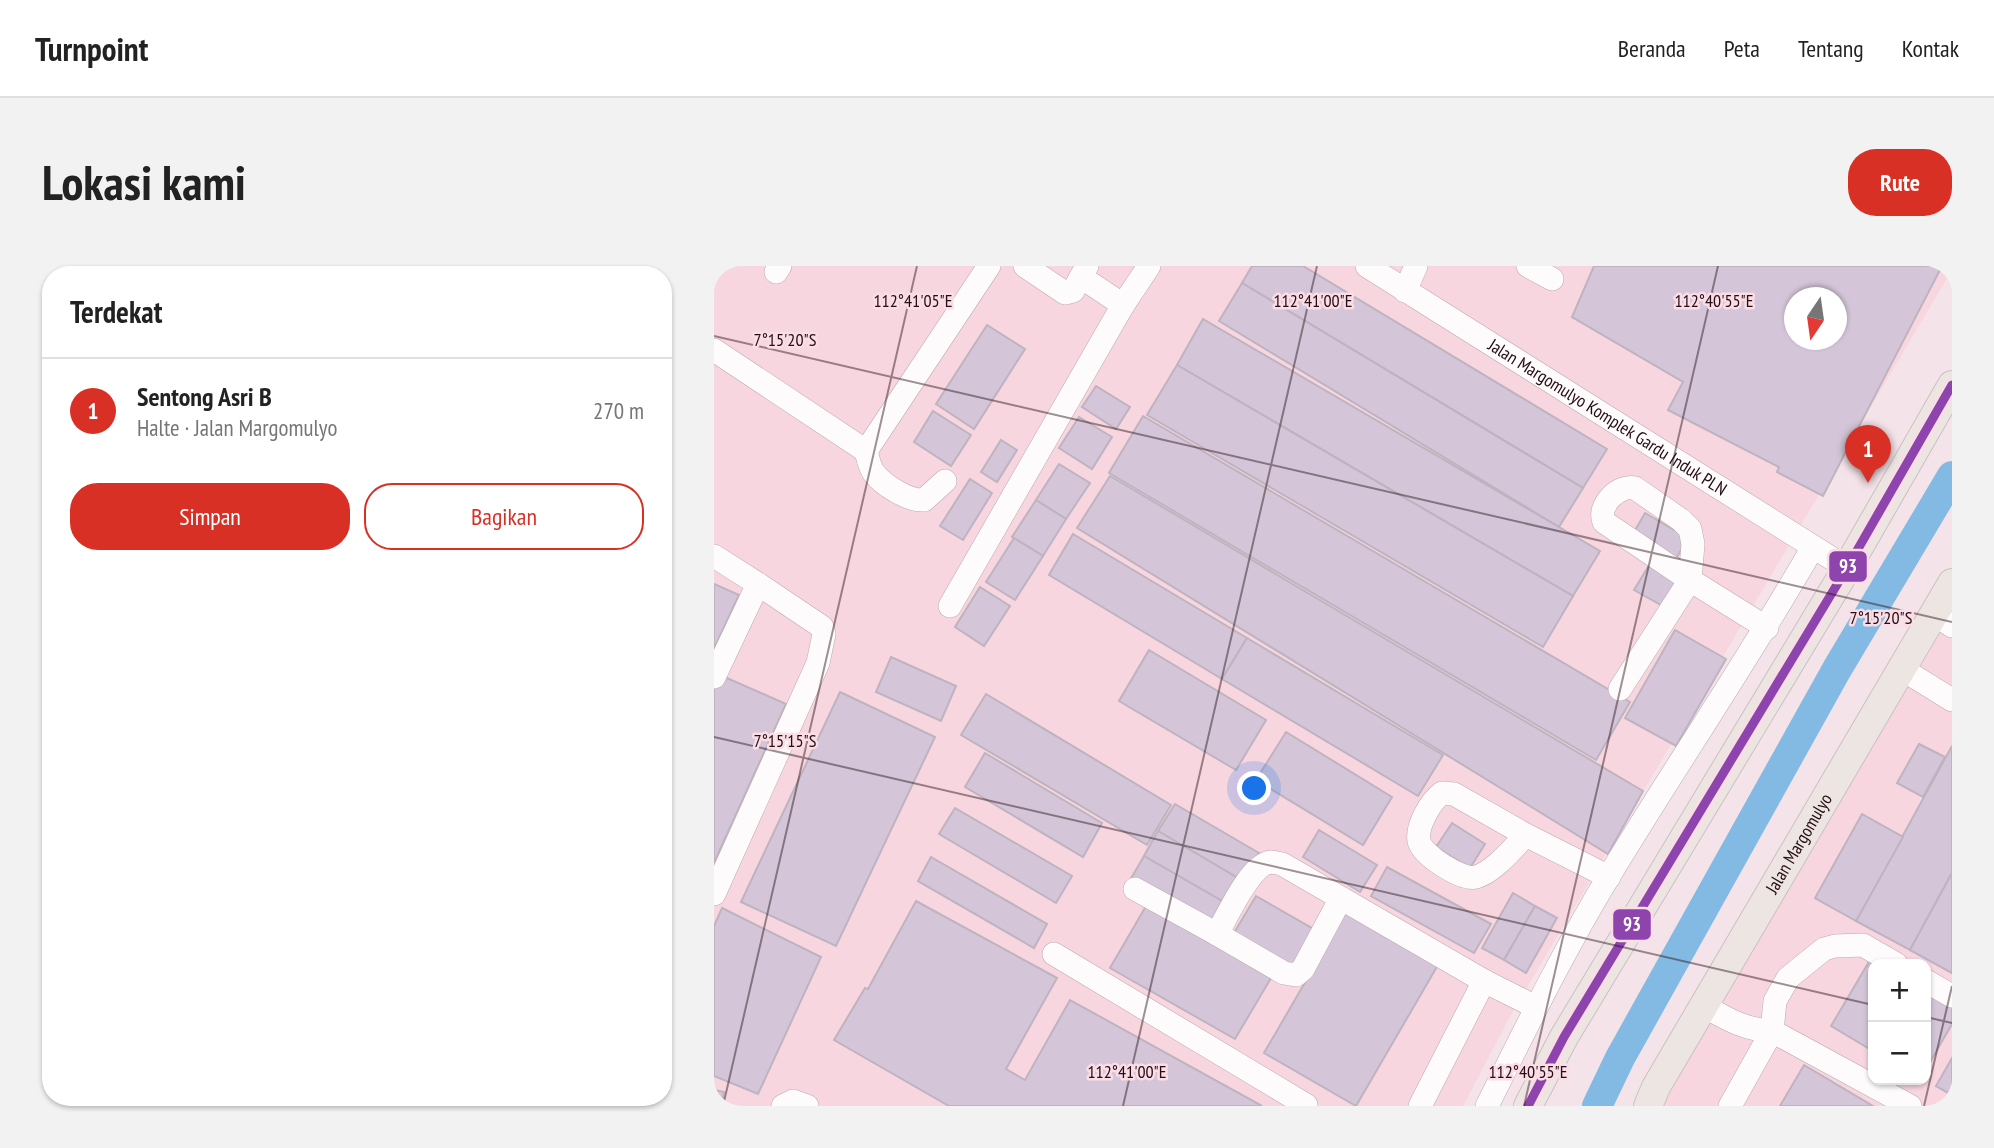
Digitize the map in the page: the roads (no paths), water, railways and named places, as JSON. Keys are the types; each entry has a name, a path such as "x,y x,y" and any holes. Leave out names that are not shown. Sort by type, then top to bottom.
{"main road":[{"path":"1528,1106 1564,1037 1847,568 1952,385"},
{"name":"Jalan Margomulyo","path":"1648,1106 1656,1087 1902,669 1943,620 1952,583"}],"lane":[{"path":"866,451 989,266"},
{"path":"1025,266 1065,293 1073,291 1084,272 1123,305"},
{"path":"950,606 1123,305 1149,266"},
{"name":"Jalan Margomulyo Komplek Gardu Induk PLN","path":"1367,266 1847,568"},
{"path":"1405,291 1416,266"},
{"path":"1528,266 1552,279"},
{"path":"714,350 866,451 874,473 894,489 913,499 924,500 945,481"},
{"path":"1487,1106 1536,1007 1609,877 1767,628 1813,547"},
{"path":"714,556 822,627 823,641 818,663 714,894"},
{"path":"1620,689 1690,580 1767,628"},
{"path":"714,677 758,584"},
{"path":"1902,669 1952,700"},
{"path":"1526,835 1486,873 1472,878 1459,876 1424,851 1419,839 1421,826 1434,799 1442,793 1454,794 1526,835 1609,877"},
{"path":"1217,934 1249,879 1260,867 1271,862 1282,864 1484,981 1536,1007"},
{"path":"1135,888 1284,973 1296,975 1303,969 1341,898"},
{"path":"1731,1106 1772,1031 1775,1001 1788,978 1824,949 1835,946 1863,945 1887,959"},
{"path":"1054,954 1306,1105"},
{"path":"1420,1106 1484,981"},
{"path":"1931,984 1952,996"},
{"path":"1704,1006 1754,1030 1772,1031 1910,1106"},
{"path":"783,1106 793,1101 807,1106"}],"waterway":[{"path":"1597,1106 1620,1058 1837,669 1952,476"}],"place":[{"name":"Sentong Asri B","path":"1868,483"}]}
